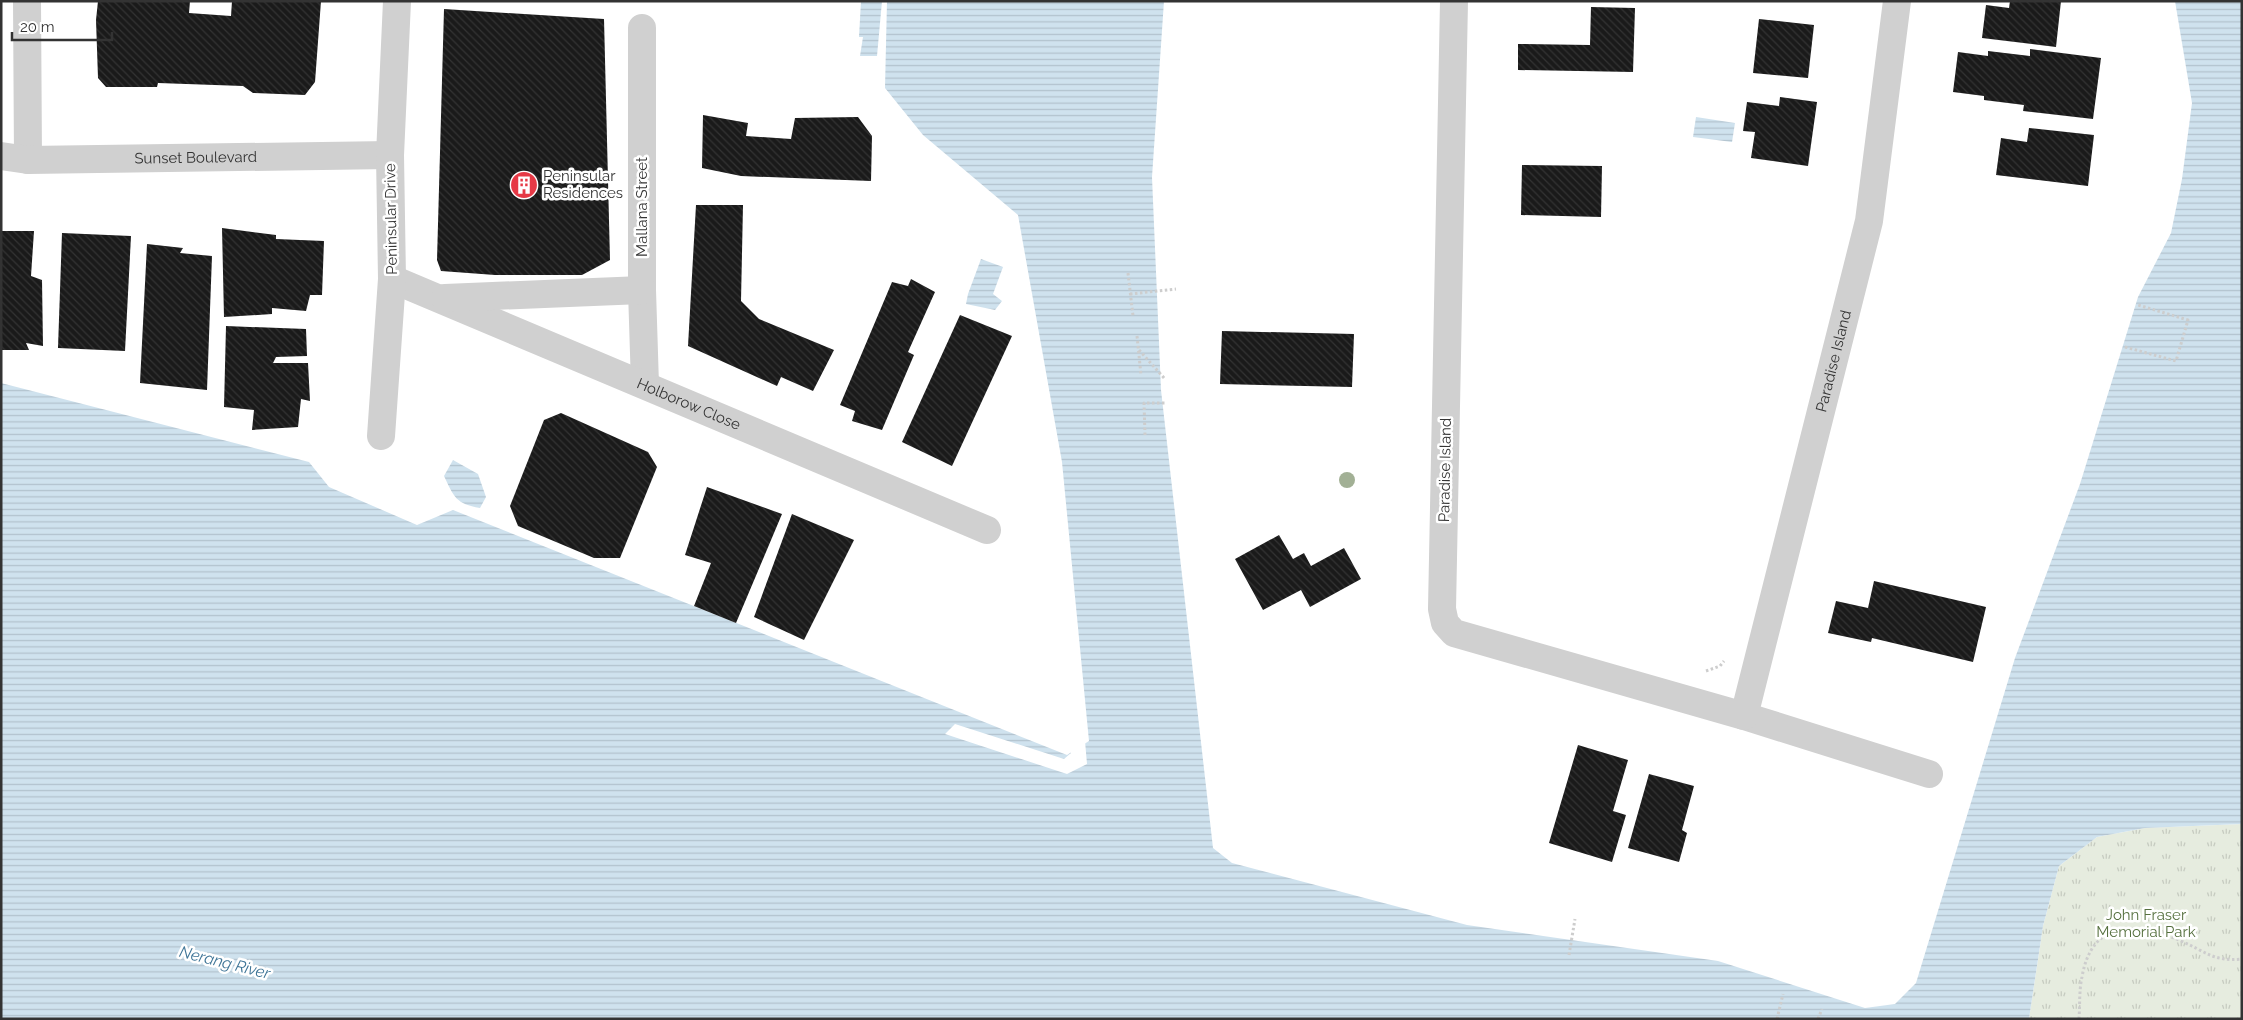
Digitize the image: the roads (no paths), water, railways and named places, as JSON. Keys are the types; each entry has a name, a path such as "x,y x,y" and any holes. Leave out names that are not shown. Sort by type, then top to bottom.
{"street":[{"path":"28,1 28,160"},
{"name":"Peninsular Drive","path":"381,436 392,279 390,155 397,1"},
{"name":"Paradise Island","path":"1454,1 1442,599 1444,623 1454,633 1744,716 1929,774"},
{"name":"Paradise Island","path":"1744,716 1868,221 1897,1"},
{"name":"Mallana Street","path":"642,28 642,290 645,385"},
{"name":"Sunset Boulevard","path":"1,156 28,160 390,155"},
{"name":"Holborow Close","path":"392,279 987,530"},
{"path":"436,299 642,290"}],"water":[{"path":"861,1 882,1 877,56 860,56 863,37 859,37"},
{"name":"Nerang River","path":"887,1 1164,1 1152,177 1161,390 1213,848 1232,863 1467,925 1718,961 1865,1008 1895,1004 1916,983 2015,658 2080,484 2138,297 2171,233 2182,179 2192,103 2175,1 2242,1 2242,824 2145,828 2097,837 2059,866 2043,926 2029,1019 1,1019 1,383 309,462 329,487 417,525 453,510 1067,755 1089,741 1062,462 1018,215 923,135 885,88"},
{"path":"1696,117 1735,123 1732,142 1693,137"},
{"path":"981,259 1003,267 993,294 1002,301 995,310 966,304"},
{"path":"453,460 478,474 486,497 480,508 461,502 450,489 444,476"}],"place":[{"name":"Peninsular Residences","path":"524,185"}],"park label":[{"name":"John Fraser Memorial Park","path":"2146,924"}]}
